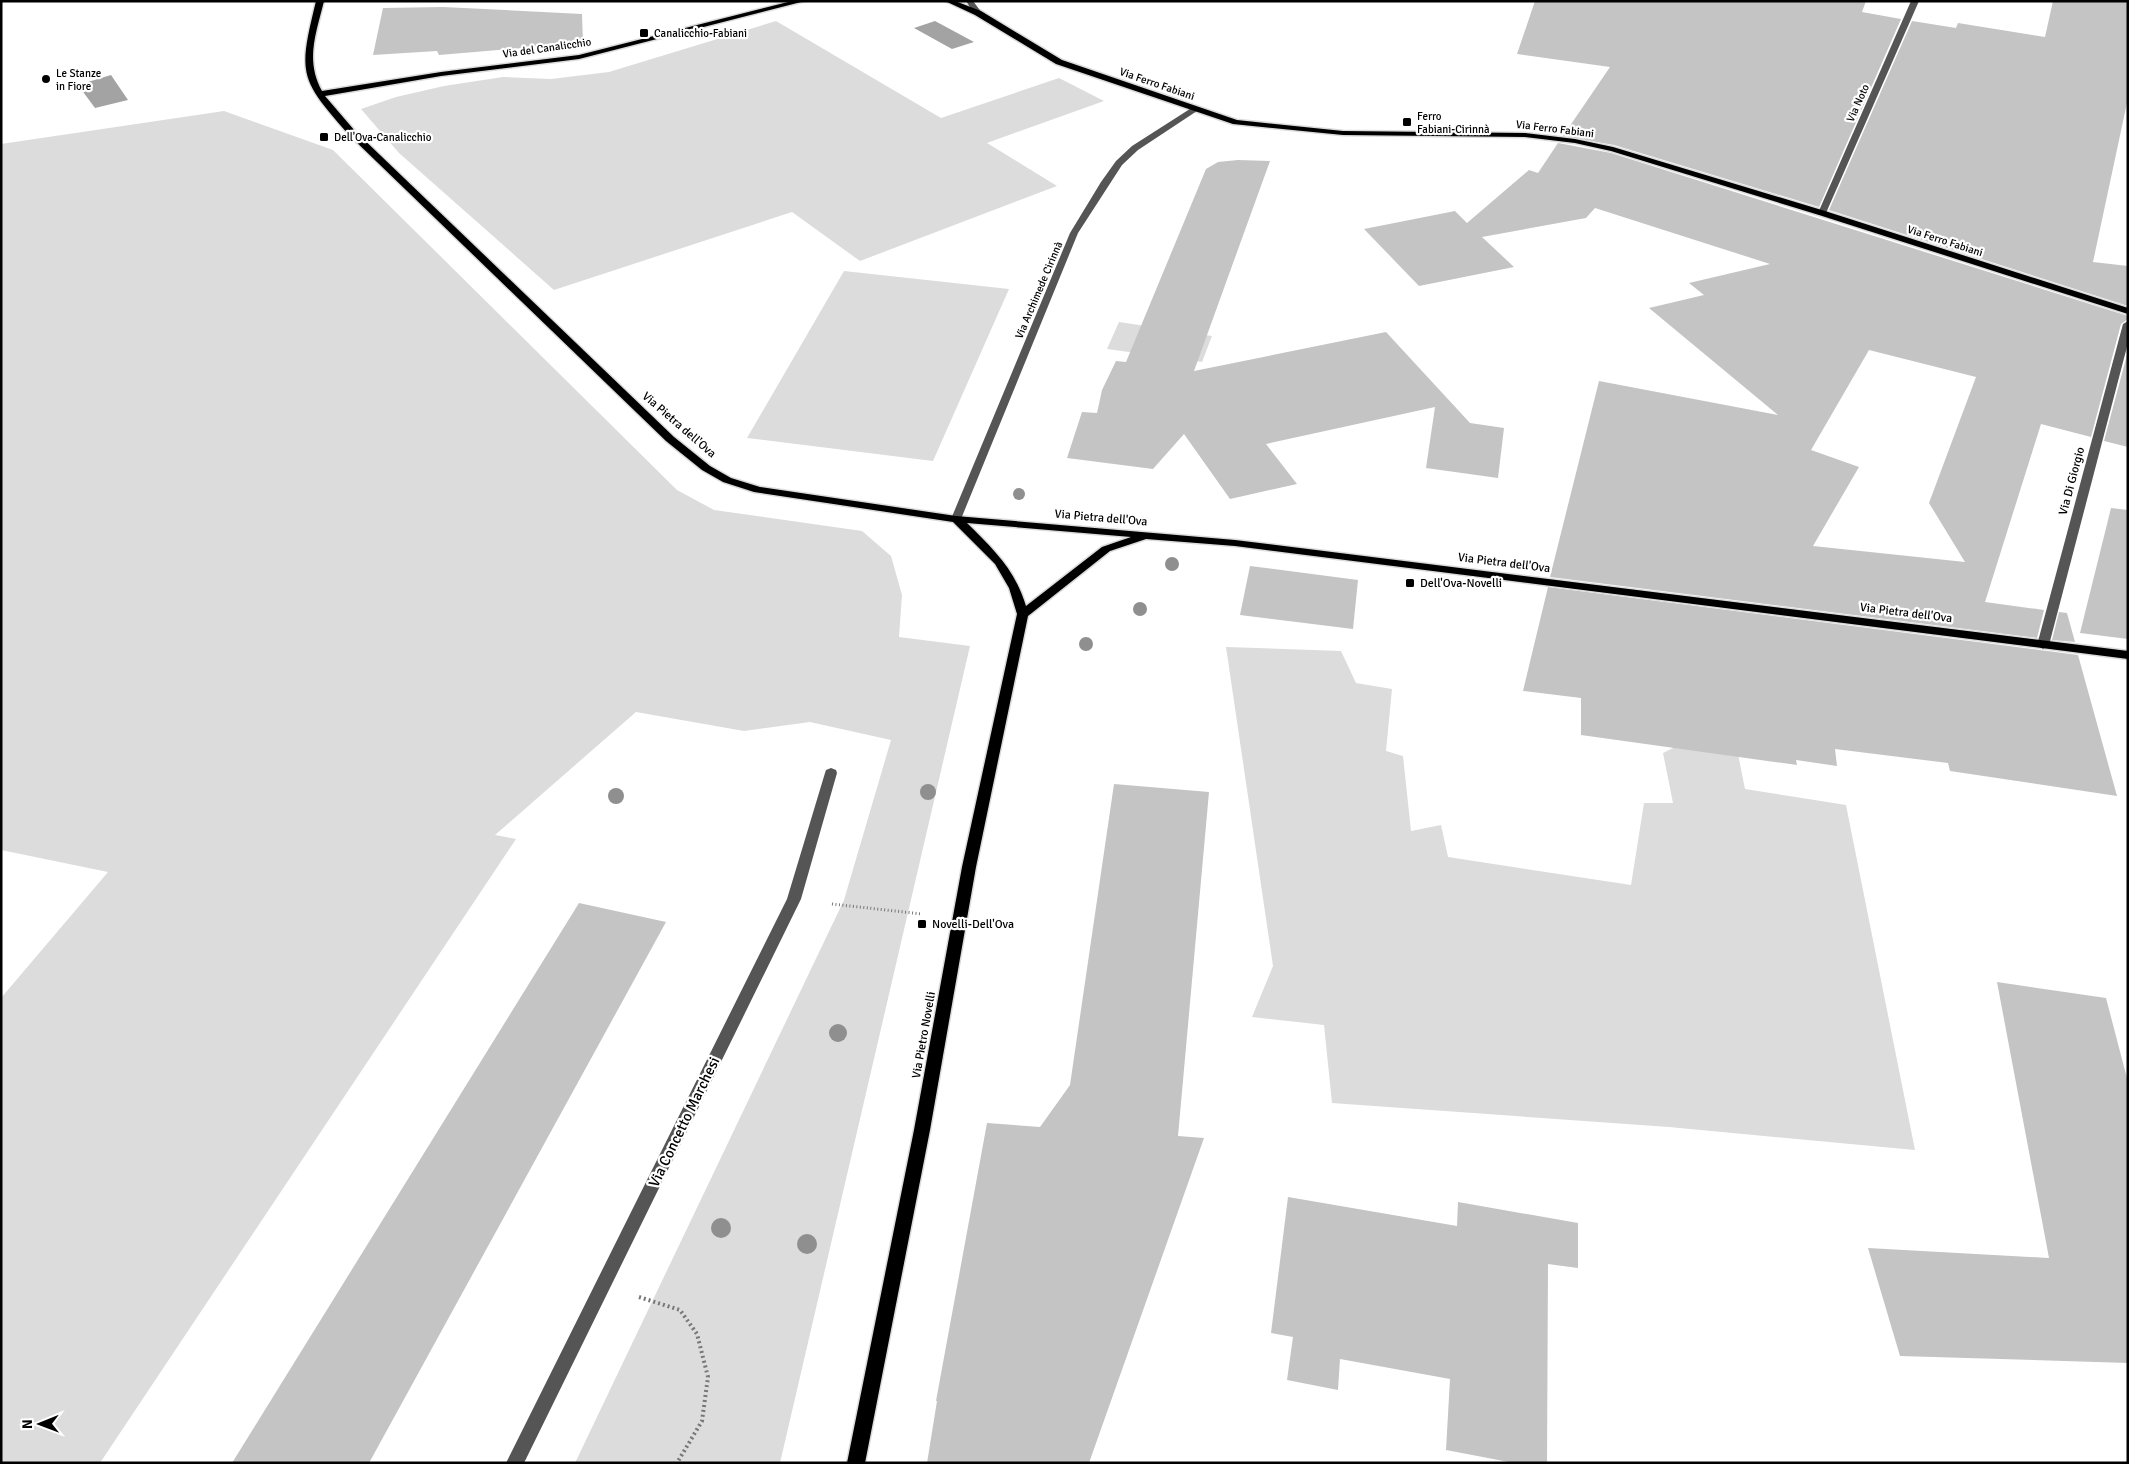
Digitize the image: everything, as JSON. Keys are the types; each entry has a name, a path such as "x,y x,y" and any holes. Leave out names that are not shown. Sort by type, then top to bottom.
{"main road":[{"name":"Via Pietra dell'Ova","path":"320,1 308,62 313,83 352,133 382,165 670,439 706,468 727,480 758,490 956,519 1235,543 2128,655"},
{"name":"Via del Canalicchio","path":"320,94 441,74 579,57 802,1"},
{"name":"Via Ferro Fabiani","path":"948,1 978,13 1059,62 1236,122 1279,128 1343,133 1525,135 1575,141 1613,149 1822,213 2128,311"},
{"path":"956,519 999,562 1015,588 1023,614 1106,549 1147,536"},
{"name":"Via Pietro Novelli","path":"856,1463 922,1130 960,918 1023,614"}],"street":[{"path":"969,1 978,13"},
{"name":"Via Noto","path":"1822,213 1915,1"},
{"name":"Via Archimede Cirinnà","path":"956,519 1074,233 1105,182 1119,163 1135,148 1196,109"},
{"name":"Via Di Giorgio","path":"2043,644 2128,324"},
{"name":"Via Concetto Marchesi","path":"515,1463 794,899 830,772"}],"path":[{"path":"794,899 960,918"},
{"path":"602,1286 680,1310 697,1334 708,1377 702,1421 677,1463"}],"shaded area":[{"path":"776,21 941,118 1059,78 1104,101 987,143 1057,186 860,261 792,212 554,290 399,153 361,109 396,97 444,86 503,77 551,79 609,72"},
{"path":"935,21 974,42 952,49 914,28"},
{"path":"111,75 128,100 95,108 78,85"},
{"path":"224,111 333,150 677,490 714,510 862,531 891,556 902,595 899,637 970,646 780,1463 575,1463 844,900 891,740 810,722 744,731 636,712 495,835 516,839 100,1463 1,1463 1,998 108,872 1,850 1,144"},
{"path":"844,271 1009,289 933,461 747,438"},
{"path":"1119,322 1212,336 1202,362 1107,349"},
{"path":"1226,647 1341,651 1356,683 1392,689 1386,751 1403,756 1411,831 1441,825 1448,857 1631,885 1644,803 1673,803 1663,753 1673,748 1680,705 1729,709 1745,789 1846,805 1915,1150 1669,1127 1332,1103 1324,1025 1252,1017 1273,966"}],"building":[{"path":"1535,1 1866,1 1862,12 1901,19 1819,207 1614,145 1563,136 1610,67 1517,54"},
{"path":"2053,1 2128,1 2128,98 2093,262 2128,266 2128,306 1829,210 1912,21 1956,28 1958,23 2045,37"},
{"path":"443,7 582,14 583,43 439,55 437,51 373,55 383,8"},
{"path":"1558,143 1611,153 2128,316 2128,319 2121,324 2091,437 2041,424 1985,602 2044,610 2037,638 1550,577 1599,381 1778,415 1649,308 1704,295 1689,283 1770,264 1595,208 1586,218 1482,237 1514,267 1419,286 1364,229 1455,211 1467,223 1529,170 1538,173","holes":["1869,350 1976,377 1929,503 1965,562 1813,546 1859,467 1811,450"]},
{"path":"1238,160 1270,161 1194,371 1386,332 1470,423 1504,428 1498,478 1426,468 1435,407 1266,444 1297,484 1230,499 1184,434 1153,469 1067,458 1082,412 1097,413 1102,390 1116,361 1126,362 1206,169 1218,162"},
{"path":"2128,351 2128,447 2104,441"},
{"path":"2111,508 2128,510 2128,639 2080,633"},
{"path":"1250,566 1358,580 1353,629 1240,615"},
{"path":"1548,587 2078,655 2117,796 1950,771 1948,763 1835,749 1837,766 1796,760 1797,765 1581,735 1581,698 1523,691"},
{"path":"2059,612 2067,613 2075,642 2052,640"},
{"path":"1114,784 1209,792 1178,1136 1204,1138 1089,1463 927,1463 936,1401 987,1123 1040,1127 1070,1085"},
{"path":"579,903 666,922 369,1463 232,1463"},
{"path":"1997,982 2106,998 2128,1082 2128,1363 1900,1356 1868,1248 2049,1258"},
{"path":"1288,1197 1457,1226 1458,1202 1578,1223 1578,1268 1548,1264 1547,1463 1514,1463 1446,1450 1450,1379 1340,1359 1338,1390 1287,1380 1293,1337 1271,1333"}],"place":[{"name":"Canalicchio-Fabiani","path":"644,33"},
{"name":"Le Stanze in Fiore","path":"46,79"},
{"name":"Ferro Fabiani-Cirinnà","path":"1407,122"},
{"name":"Dell'Ova-Canalicchio","path":"324,137"},
{"name":"Dell'Ova-Novelli","path":"1410,583"},
{"name":"Novelli-Dell'Ova","path":"922,924"}]}
